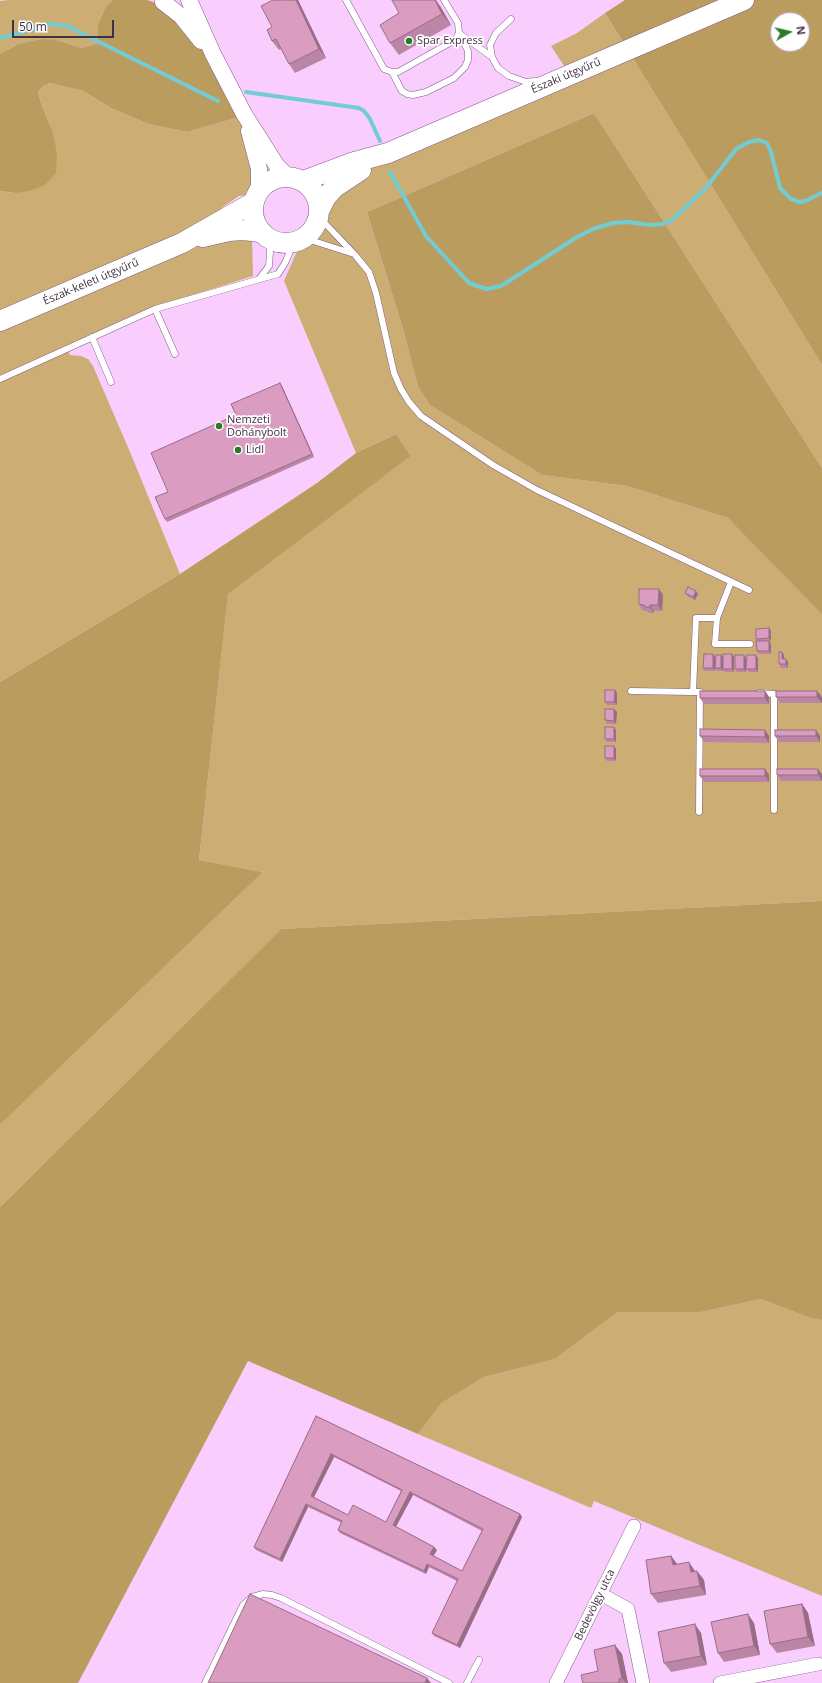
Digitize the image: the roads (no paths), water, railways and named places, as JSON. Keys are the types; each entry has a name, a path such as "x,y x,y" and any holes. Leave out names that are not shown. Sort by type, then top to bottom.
{"main road":[{"name":"Északi útgyűrű","path":"295,179 388,153 744,0"},
{"name":"Északi útgyűrű","path":"319,214 326,197 334,188 388,153"},
{"path":"279,178 295,179 315,194 318,202 319,214 312,231 299,240 286,243 266,236 256,224 256,198 270,181 279,178"},
{"name":"Észak-keleti útgyűrű","path":"0,321 182,242 256,198"},
{"name":"Észak-keleti útgyűrű","path":"182,242 229,231 253,231 266,236"}],"street":[{"path":"189,0 213,54 244,114 277,166 295,179"},
{"path":"161,1 181,16 213,54"},
{"path":"244,114 258,165 259,185 256,198"},
{"name":"Bedevölgy utca","path":"556,1683 634,1526"},
{"path":"601,1594 628,1609 643,1683"},
{"path":"720,1683 818,1664"}],"lane":[{"path":"346,0 384,69 392,72 398,72 455,40 459,33"},
{"path":"392,72 402,91 413,95 426,92 454,78 465,67 468,60 468,51 459,33 458,24 444,0"},
{"path":"511,19 496,33 490,45 492,57 498,68 509,76 526,82 556,80"},
{"path":"459,33 492,57"},
{"path":"319,214 368,272 376,293 394,373 409,402 421,416 493,465 537,490 749,590"},
{"path":"259,279 269,266 270,252 266,236"},
{"path":"0,379 155,309 270,277 281,270 299,240 355,255"},
{"path":"155,309 175,354"},
{"path":"92,337 111,382"},
{"path":"731,582 717,618 715,644 750,644"},
{"path":"693,692 696,618 717,618"},
{"path":"631,691 707,692"},
{"path":"699,812 700,692"},
{"path":"752,693 774,694 774,810"},
{"path":"205,1683 243,1605 252,1597 262,1594 272,1594 281,1598 448,1683"},
{"path":"467,1683 479,1660"}],"waterway":[{"path":"0,38 50,24 67,26 218,101"},
{"path":"246,92 359,108 364,111 370,119 380,141"},
{"path":"390,172 426,236 469,283 486,289 501,286 577,237 593,229 613,223 628,222 650,225 663,224 672,220 705,189 736,149 749,142 759,140 767,143 771,152 780,188 791,199 800,202 822,193"}],"place":[{"name":"Spar Express","path":"409,41"},
{"name":"Nemzeti Dohánybolt","path":"219,426"},
{"name":"Lidl","path":"238,450"}]}
